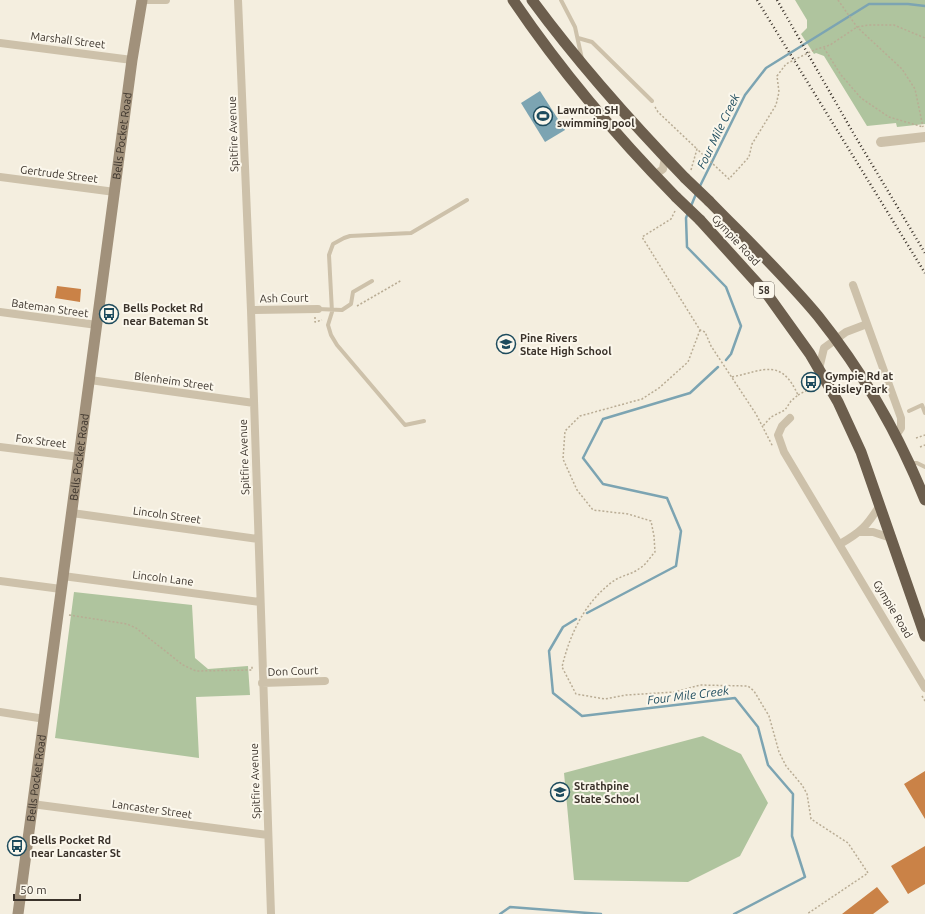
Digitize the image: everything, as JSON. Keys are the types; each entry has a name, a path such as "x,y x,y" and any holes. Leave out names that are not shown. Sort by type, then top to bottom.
{"highway":[{"name":"Gympie Road","path":"513,0 567,74 613,131 655,175 677,202 700,220 767,294 791,326 819,369 852,432 880,505 925,636"},
{"name":"Gympie Road","path":"532,0 582,65 619,109 665,157 688,177 709,201 784,278 835,339 868,389 909,463 924,496"}],"main road":[{"name":"Bells Pocket Road","path":"18,914 116,192 132,60 142,0"}],"street":[{"path":"142,0 166,0"},
{"name":"Spitfire Avenue","path":"238,0 251,310 262,683 271,914"},
{"name":"Marshall Street","path":"0,43 132,60"},
{"path":"882,142 924,137"},
{"path":"655,175 663,169 665,157"},
{"name":"Gertrude Street","path":"0,177 116,192"},
{"path":"853,285 901,418 900,428 895,437"},
{"name":"Ash Court","path":"251,310 318,309"},
{"name":"Bateman Street","path":"0,312 97,325"},
{"path":"819,369 822,350 846,332 867,324"},
{"name":"Blenheim Street","path":"90,380 254,403"},
{"name":"Gympie Road","path":"790,418 785,421 779,430 779,441 784,452 925,688"},
{"name":"Fox Street","path":"0,447 80,457"},
{"path":"840,544 860,532 871,520 880,505"},
{"name":"Lincoln Street","path":"72,513 258,539"},
{"path":"860,532 873,532 891,538"},
{"name":"Lincoln Lane","path":"63,576 260,602"},
{"path":"0,581 62,589"},
{"name":"Don Court","path":"262,683 325,681"},
{"path":"0,712 45,718"},
{"name":"Lancaster Street","path":"32,804 268,835"}],"lane":[{"path":"561,0 571,17 578,38 582,65"},
{"path":"578,38 592,42 652,101"},
{"path":"424,421 406,425 337,345 328,325 332,311 329,255 334,244 338,240 350,236 411,233 419,230 467,200"},
{"path":"318,309 332,311 342,310 351,304 353,292 372,281"},
{"path":"909,411 922,405 925,414"},
{"path":"909,463 917,463 925,467"}],"path":[{"path":"838,0 857,27 902,69 915,90 924,137"},
{"path":"652,101 658,112 705,156 720,173 729,179 749,157 752,144 776,105 779,92 777,76 786,64 830,45 857,27 869,24 894,25 925,38"},
{"path":"824,47 841,75 861,98 889,117 923,127"},
{"path":"688,177 697,149"},
{"path":"677,202 671,218 642,237 700,330 705,332 711,346 756,414"},
{"path":"352,309 402,280"},
{"path":"315,322 330,318"},
{"path":"700,330 688,362 659,388 642,399 580,416 565,431 563,459 577,490 593,510 628,514 652,521 655,552 641,568 616,580 597,595 587,608 568,642 562,666 576,694 605,699 626,695 675,692 700,685 748,686 754,691 769,716 779,752 786,766 802,785 807,794 811,819 848,843 868,872 807,914"},
{"path":"732,376 774,369 783,372 789,377 798,395"},
{"path":"762,427 771,417 785,410 791,401 798,395 815,386 811,379"},
{"path":"916,438 925,435"},
{"path":"920,447 925,445"},
{"path":"69,615 127,624 136,628 183,665 196,671 252,670 252,665"}],"green space":[{"path":"795,0 925,0 925,124 897,127 896,123 867,126 824,56 816,53 814,54 801,34 807,28 807,20"},
{"path":"74,592 192,605 195,658 208,669 248,666 250,695 196,697 199,758 55,738"},
{"path":"703,736 741,754 768,803 740,856 688,882 574,880 564,773"}],"water":[{"name":"Lawnton SH swimming pool","path":"540,91 565,130 545,142 521,103"}],"building":[{"path":"57,286 81,289 80,302 55,298"},
{"path":"925,771 925,819 904,784"},
{"path":"925,846 925,884 908,894 891,866"},
{"path":"877,887 889,902 873,914 842,914"}],"waterway":[{"name":"Four Mile Creek","path":"699,188 745,95 766,68 869,4 908,4 925,6"},
{"name":"Four Mile Creek","path":"691,206 696,194"},
{"name":"Four Mile Creek","path":"688,213 686,218 687,247 726,287 741,326 731,354 726,360"},
{"name":"Four Mile Creek","path":"587,613 676,566 681,531 667,498 603,484 583,458 603,419 690,393 718,367"},
{"name":"Four Mile Creek","path":"576,619 563,627 549,651 553,693 582,716 735,698 758,727 768,765 793,794 792,836 805,877 734,914"},
{"name":"Four Mile Creek","path":"500,914 510,907 601,914"}],"railway":[{"path":"757,0 925,273"},
{"path":"777,0 855,136 925,253"}],"place":[{"name":"Lawnton SH swimming pool","path":"543,116"},
{"name":"Bells Pocket Rd near Bateman St","path":"109,314"},
{"name":"Pine Rivers State High School","path":"506,344"},
{"name":"Gympie Rd at Paisley Park","path":"811,382"},
{"name":"Strathpine State School","path":"560,792"},
{"name":"Bells Pocket Rd near Lancaster St","path":"17,846"}]}
